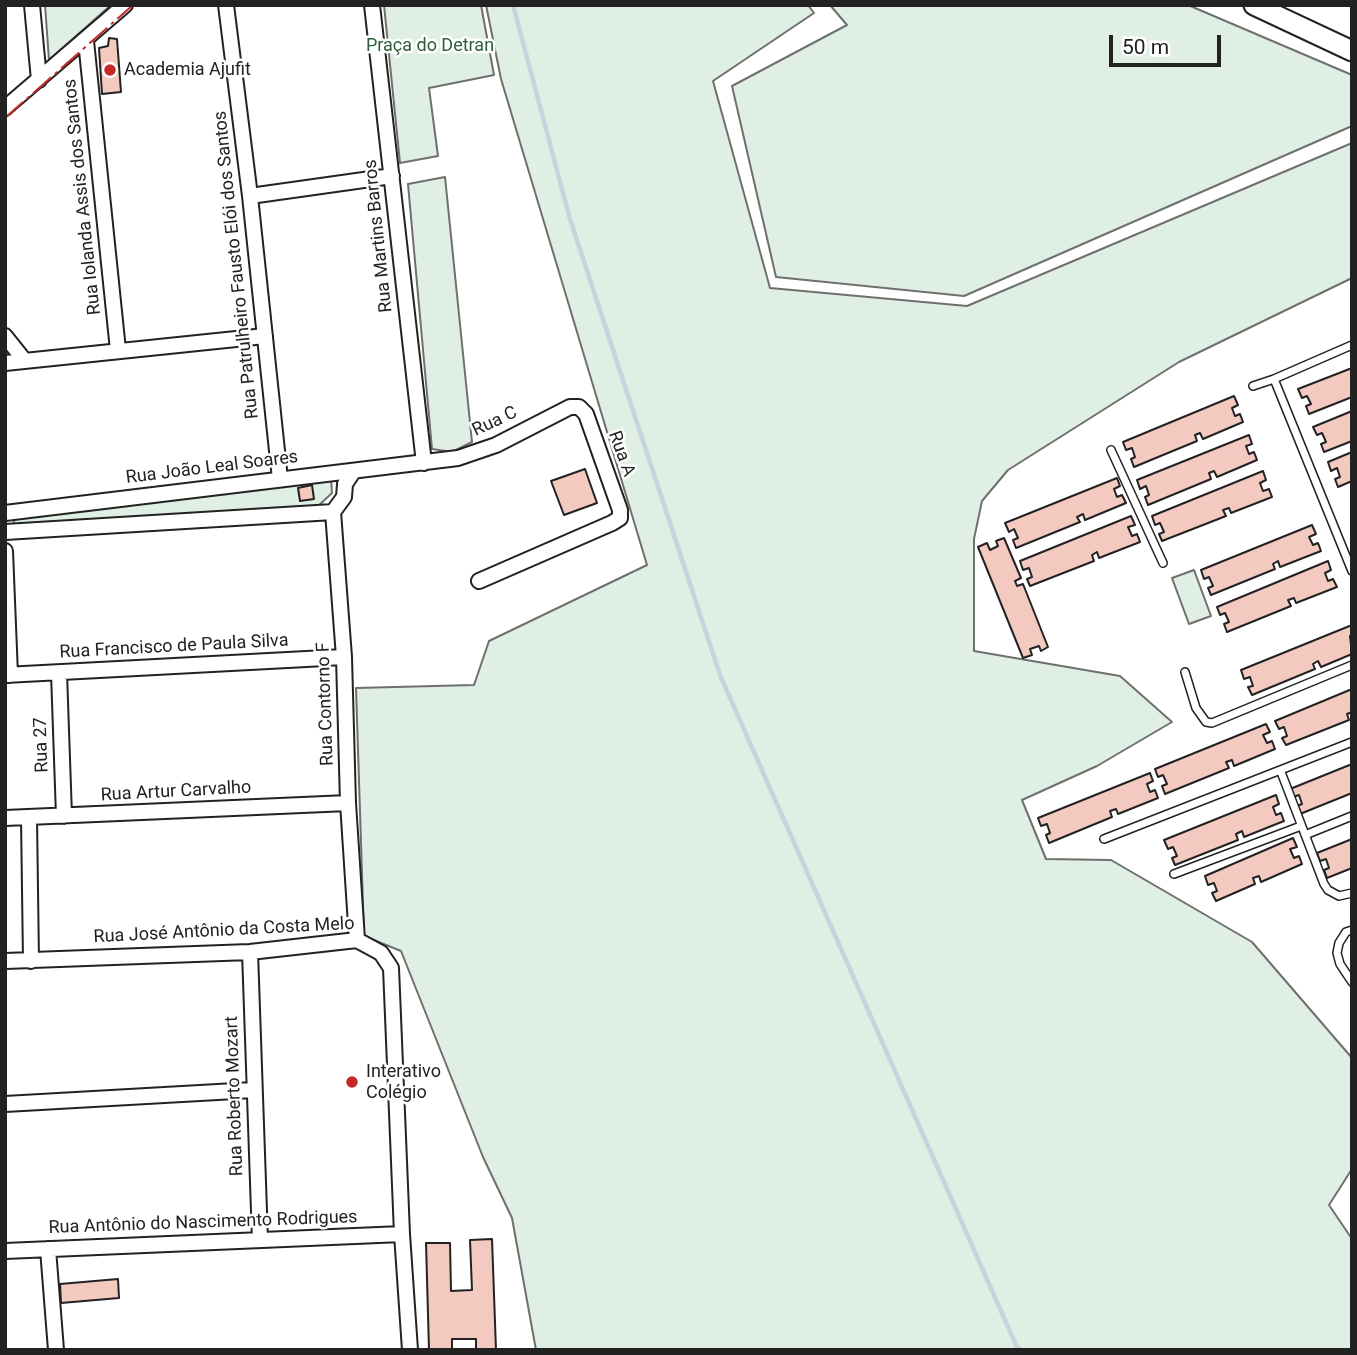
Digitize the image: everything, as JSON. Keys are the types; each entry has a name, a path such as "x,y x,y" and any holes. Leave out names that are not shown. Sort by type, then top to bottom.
{"main road":[{"path":"1254,5 1352,51"}],"street":[{"path":"32,5 39,80"},
{"path":"5,108 125,5"},
{"name":"Rua Patrulheiro Fausto Elói dos Santos","path":"226,5 250,196 280,479"},
{"name":"Rua Martins Barros","path":"372,5 424,463"},
{"name":"Rua Iolanda Assis dos Santos","path":"86,41 118,350"},
{"path":"250,196 392,176"},
{"path":"5,336 25,361"},
{"path":"5,363 265,336"},
{"name":"Rua C","path":"424,463 477,453 570,407 579,407"},
{"name":"Rua A","path":"479,581 620,518 620,510 586,414 579,407"},
{"name":"Rua João Leal Soares","path":"5,513 424,463"},
{"name":"Rua Contorno F","path":"353,472 345,484 344,497 333,512 344,657 348,803 357,940"},
{"path":"5,532 333,512"},
{"path":"5,551 8,675"},
{"name":"Rua Francisco de Paula Silva","path":"8,675 344,657"},
{"name":"Rua 27","path":"59,673 64,816"},
{"name":"Rua Artur Carvalho","path":"5,818 348,803"},
{"path":"29,818 31,961"},
{"name":"Rua José Antônio da Costa Melo","path":"5,961 250,952 357,940 381,953 391,968 402,1234"},
{"name":"Rua Roberto Mozart","path":"250,952 260,1240"},
{"path":"5,1104 253,1090"},
{"path":"402,1234 410,1350"},
{"name":"Rua Antônio do Nascimento Rodrigues","path":"5,1251 402,1234"},
{"path":"48,1249 56,1350"}],"lane":[{"path":"1253,386 1352,345"},
{"path":"1274,379 1352,571"},
{"path":"1111,450 1163,564"},
{"path":"1185,671 1196,708 1206,722 1212,723 1352,665"},
{"path":"1104,839 1352,742"},
{"path":"1281,772 1328,890 1339,896 1352,893"},
{"path":"1305,835 1352,816"},
{"path":"1174,874 1301,826"},
{"path":"1352,930 1346,932 1339,943 1337,953 1340,964 1352,982"}],"green space":[{"path":"45,5 111,5 49,60"},
{"name":"Praça do Detran","path":"384,5 481,5 494,75 429,88 438,156 400,163"},
{"path":"486,5 808,5 814,13 713,81 770,288 967,306 1352,143 1352,278 1179,362 1008,470 982,501 974,539 974,651 1120,676 1172,722 1097,766 1022,800 1046,859 1111,860 1252,942 1352,1058 1352,1169 1329,1205 1352,1239 1352,1350 536,1350 512,1218 483,1157 401,951 364,936 356,688 474,685 489,641 647,565 501,79"},
{"path":"830,5 1188,5 1352,75 1352,126 964,296 776,277 732,86 847,25"},
{"path":"445,177 472,442 452,452 432,449 408,184"},
{"path":"331,479 332,493 316,508 15,526 12,515"},
{"path":"1194,570 1211,616 1189,624 1172,578"}],"building":[{"name":"Academia Ajufit","path":"109,38 117,39 121,92 102,94 99,48 108,46"},
{"path":"1352,368 1352,397 1309,414 1306,406 1311,404 1307,396 1302,398 1298,389"},
{"path":"1234,396 1238,405 1232,408 1235,416 1240,414 1243,422 1203,439 1200,433 1195,435 1197,441 1134,467 1131,459 1135,457 1132,448 1126,450 1123,442"},
{"path":"1352,411 1352,441 1324,452 1321,444 1326,442 1322,433 1317,435 1313,427"},
{"path":"1249,435 1252,444 1246,446 1249,454 1254,452 1257,460 1217,477 1214,471 1209,473 1211,479 1148,505 1145,497 1149,495 1146,486 1140,489 1137,480"},
{"path":"1352,452 1352,481 1338,487 1335,479 1340,477 1337,468 1331,471 1328,462"},
{"path":"585,469 597,503 564,515 551,481"},
{"path":"1263,471 1266,480 1260,483 1263,491 1269,489 1272,497 1231,513 1229,508 1223,510 1226,516 1162,541 1159,534 1164,532 1160,523 1155,525 1152,516"},
{"path":"1117,478 1120,486 1114,489 1117,497 1122,495 1126,503 1085,520 1083,514 1077,517 1080,522 1016,548 1013,540 1018,538 1014,529 1009,532 1005,523"},
{"path":"312,485 314,499 300,501 298,488"},
{"path":"1131,516 1135,525 1128,527 1132,536 1137,534 1140,542 1099,558 1097,552 1092,555 1094,561 1030,586 1027,579 1032,577 1029,568 1023,570 1020,561"},
{"path":"1312,525 1316,534 1309,537 1313,545 1318,543 1321,551 1280,567 1278,561 1273,564 1275,569 1211,595 1208,588 1213,586 1209,577 1204,579 1201,570"},
{"path":"1004,538 1021,578 1015,581 1017,586 1023,584 1048,647 1041,651 1039,646 1030,649 1032,655 1023,658 978,547 987,543 990,550 998,546 996,541"},
{"path":"1328,561 1331,570 1325,573 1328,581 1333,579 1337,587 1296,603 1294,598 1288,600 1291,606 1227,632 1224,624 1229,622 1225,613 1220,615 1217,607"},
{"path":"1352,625 1352,654 1321,667 1318,661 1313,664 1315,669 1252,695 1248,687 1253,686 1250,677 1244,679 1241,670"},
{"path":"1352,689 1352,712 1347,714 1349,720 1286,745 1282,738 1287,736 1284,727 1279,729 1275,721"},
{"path":"1266,724 1270,732 1263,735 1267,743 1272,741 1275,749 1234,766 1232,760 1226,762 1229,768 1165,794 1162,786 1167,784 1163,775 1158,777 1155,769"},
{"path":"1352,764 1352,793 1300,814 1297,806 1302,804 1299,795 1293,797 1290,789"},
{"path":"1150,773 1153,781 1147,784 1150,792 1155,790 1158,798 1118,814 1116,809 1110,811 1112,817 1049,843 1046,835 1050,833 1047,824 1041,826 1038,818"},
{"path":"1276,795 1279,804 1273,807 1276,815 1281,813 1284,821 1244,837 1242,831 1236,834 1238,840 1175,865 1172,858 1177,856 1173,847 1168,849 1164,840"},
{"path":"1293,838 1297,847 1290,849 1294,858 1299,856 1302,864 1261,882 1259,876 1253,878 1255,884 1216,901 1212,893 1217,891 1214,883 1208,885 1205,876"},
{"path":"1352,839 1352,868 1327,878 1324,870 1329,868 1326,859 1320,861 1317,853"},
{"path":"492,1239 496,1350 476,1350 476,1339 452,1339 452,1350 429,1350 426,1243 450,1243 451,1291 472,1290 470,1240"},
{"path":"118,1279 119,1298 61,1303 60,1284"}],"waterway":[{"path":"513,5 570,219 720,675 1020,1350"}],"power":[{"path":"5,118 133,5"}],"place":[{"name":"Academia Ajufit","path":"110,70"},
{"name":"Interativo Colégio","path":"352,1082"}]}
